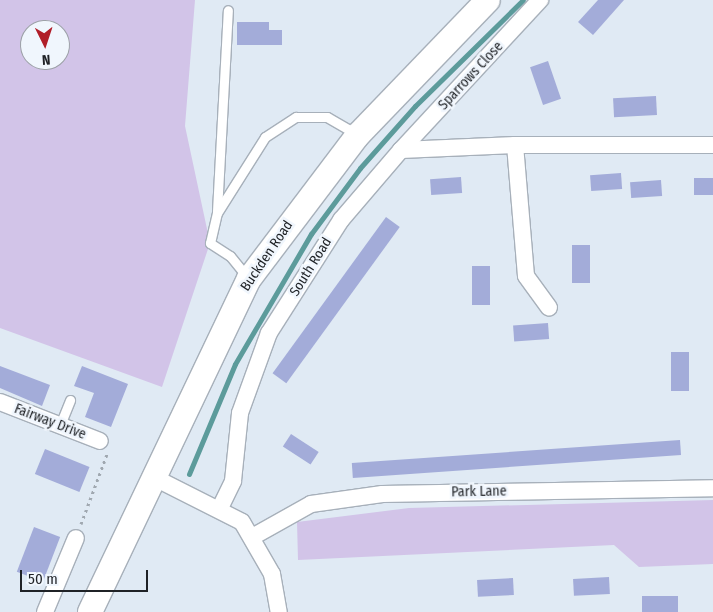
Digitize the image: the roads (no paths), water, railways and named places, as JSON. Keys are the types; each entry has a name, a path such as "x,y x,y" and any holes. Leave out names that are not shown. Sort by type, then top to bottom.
{"main road":[{"name":"Buckden Road","path":"90,612 248,278 358,135 488,0"}],"street":[{"name":"Sparrows Close","path":"401,150 540,0"},
{"path":"515,145 526,276 549,308"},
{"path":"401,150 515,145 713,145"},
{"name":"South Road","path":"220,508 232,481 240,413 269,333 341,220 401,150"},
{"name":"Fairway Drive","path":"0,402 100,441"},
{"path":"155,478 220,508 254,536 272,574 279,612"},
{"name":"Park Lane","path":"254,536 311,504 382,494 713,488"},
{"path":"46,612 76,538"}],"lane":[{"path":"228,10 217,213 210,242 230,256 248,278"},
{"path":"217,213 265,137 296,117 327,117 358,135"},
{"path":"60,426 70,400"}],"waterway":[{"path":"189,474 235,364 311,234 360,168 415,106 523,0"}]}
